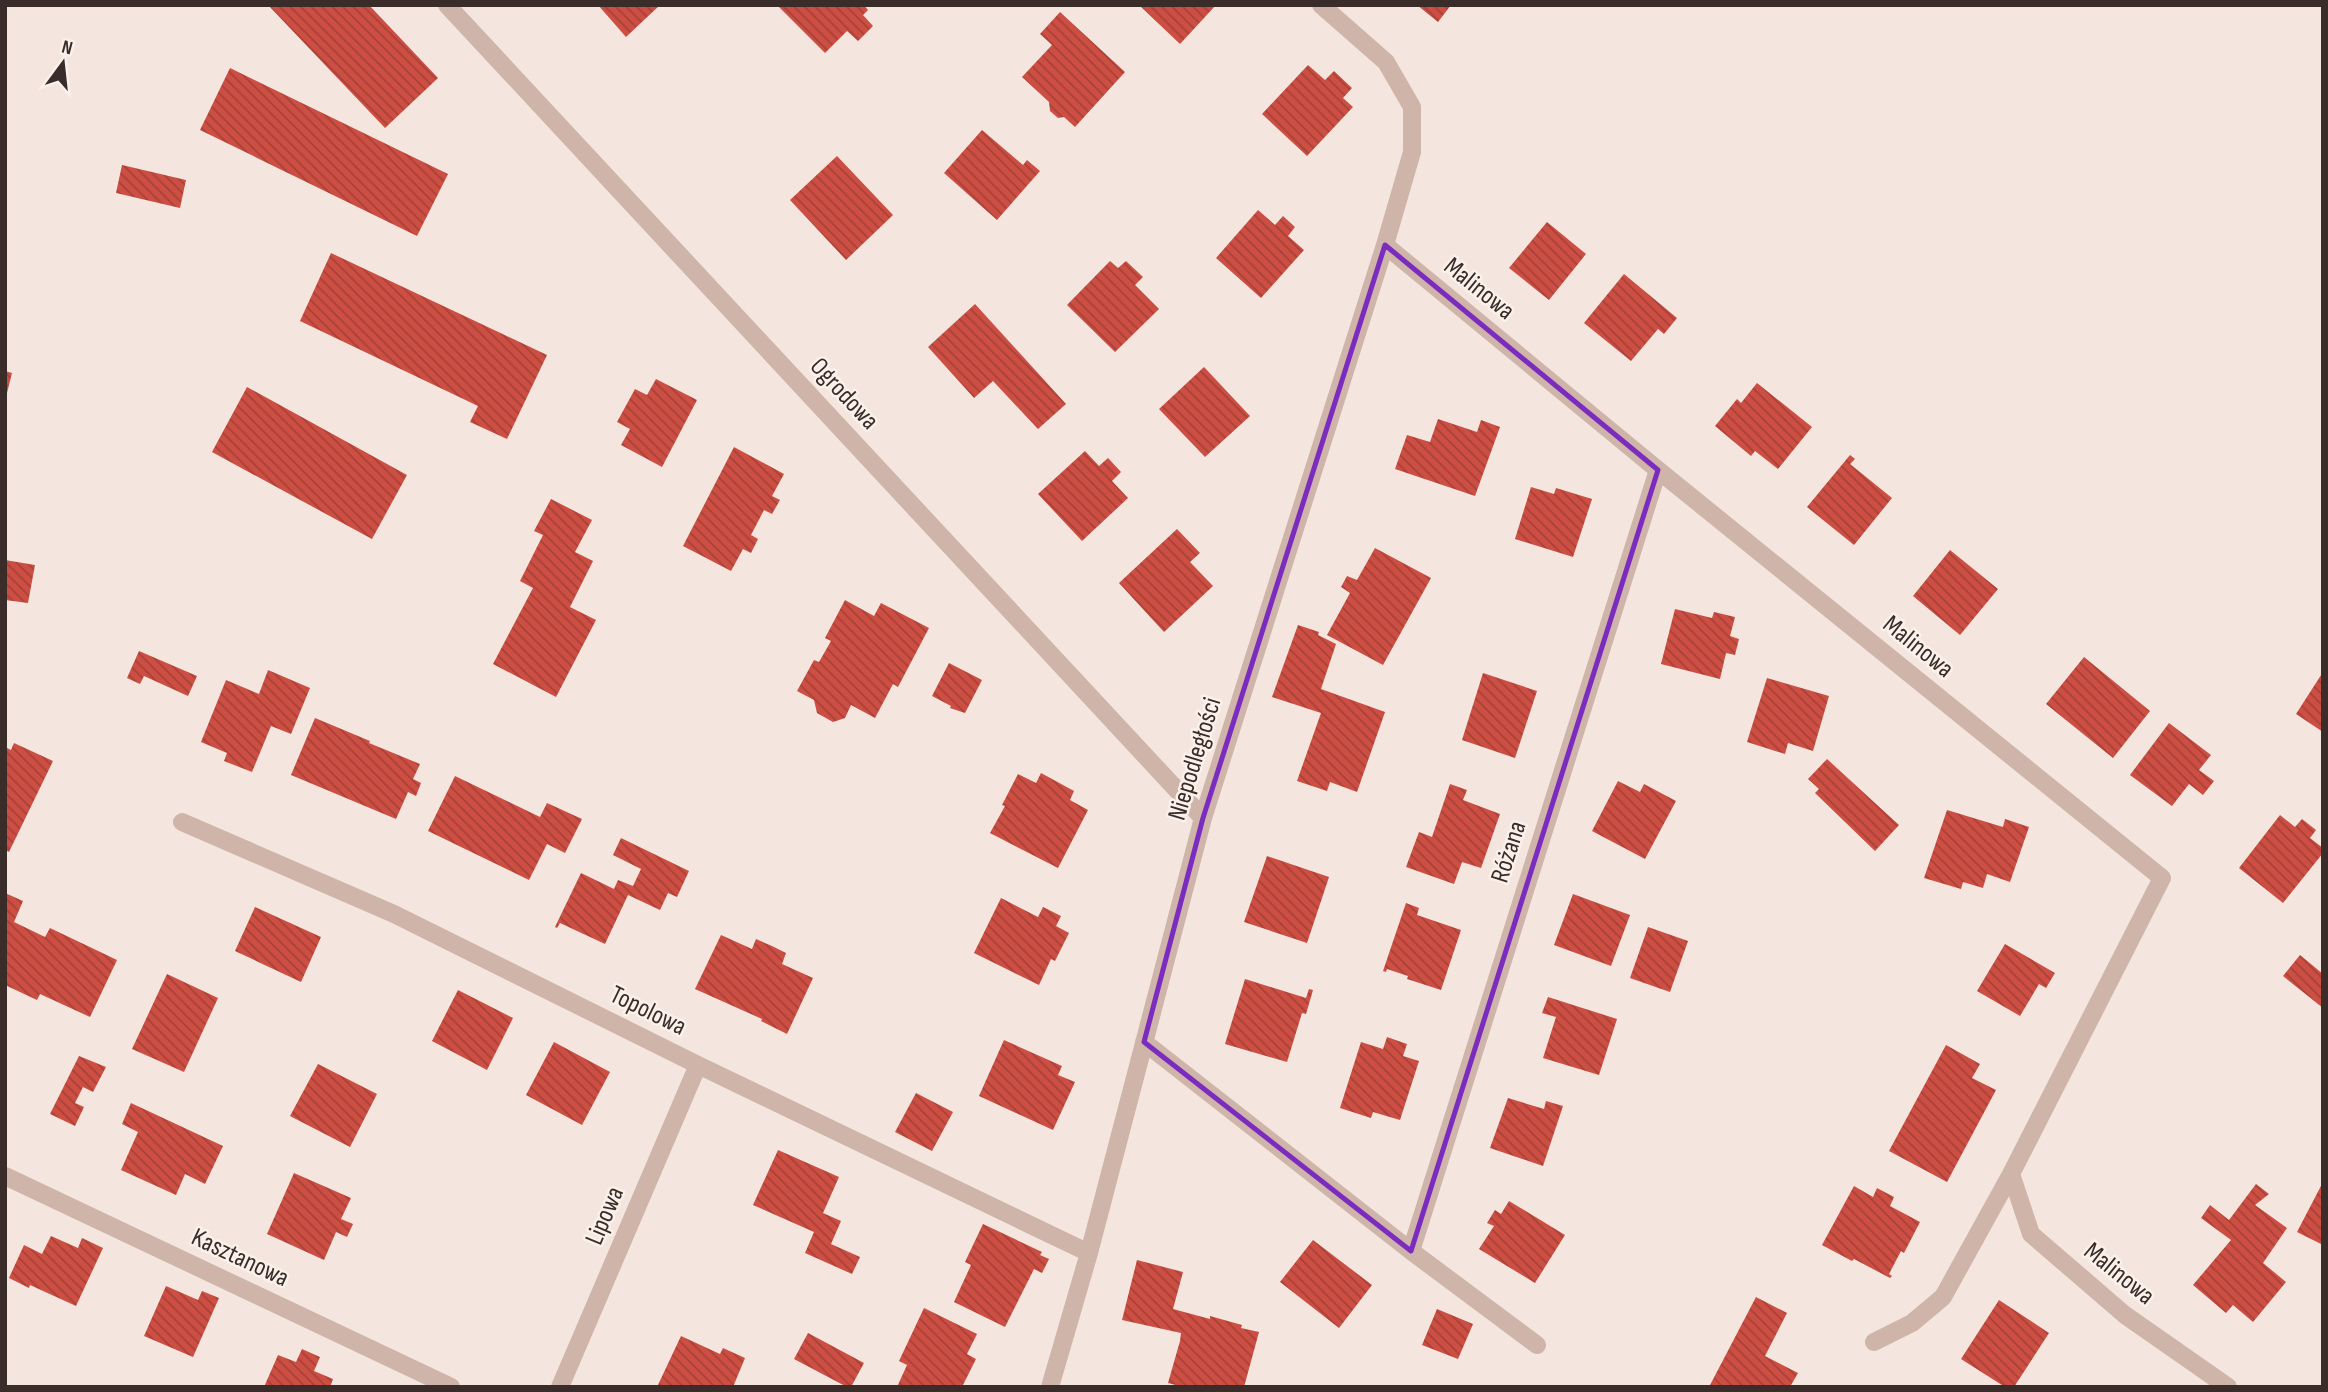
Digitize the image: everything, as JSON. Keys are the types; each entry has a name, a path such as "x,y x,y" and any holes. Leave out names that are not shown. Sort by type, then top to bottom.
{"street":[{"name":"Ogrodowa","path":"447,5 1203,818"},
{"name":"Niepodległości","path":"1050,1387 1089,1254 1203,818 1412,152 1412,107 1386,62 1321,5"},
{"name":"Malinowa","path":"1385,245 2162,878 2011,1174 1943,1297 1912,1323 1874,1342"},
{"name":"Różana","path":"1410,1251 1658,470"},
{"name":"Topolowa","path":"182,822 394,914 1089,1254"},
{"path":"1144,1042 1410,1251 1538,1345"},
{"name":"Lipowa","path":"560,1387 698,1065"},
{"name":"Malinowa","path":"2011,1174 2031,1234 2125,1315 2228,1387"},
{"name":"Kasztanowa","path":"5,1176 451,1387"}],"highlighted area":[{"path":"1385,245 1658,470 1411,1251 1144,1042 1203,818"}],"building":[{"path":"268,5 369,5 438,78 385,128"},
{"path":"598,5 660,5 626,37"},
{"path":"777,5 864,5 868,10 863,15 873,26 858,41 847,31 825,53"},
{"path":"1139,5 1216,5 1180,44"},
{"path":"1417,5 1451,5 1438,22"},
{"path":"1060,12 1125,72 1075,127 1064,117 1058,118 1050,111 1049,102 1022,77 1052,45 1040,34"},
{"path":"1308,65 1325,80 1334,71 1352,88 1343,98 1353,107 1307,156 1262,114"},
{"path":"230,68 448,174 417,236 200,130"},
{"path":"982,130 1023,165 1027,160 1040,171 997,220 944,173"},
{"path":"837,156 893,215 846,260 790,200"},
{"path":"122,165 186,180 180,208 116,193"},
{"path":"1258,210 1275,225 1283,216 1295,227 1288,236 1304,250 1261,298 1216,258"},
{"path":"1547,222 1586,254 1549,300 1509,268"},
{"path":"331,253 547,355 507,439 470,422 478,406 300,321"},
{"path":"1110,261 1118,268 1126,261 1143,277 1135,285 1159,309 1115,352 1067,305"},
{"path":"1624,274 1677,318 1664,334 1658,329 1631,361 1584,323"},
{"path":"975,304 1066,404 1038,429 993,381 974,398 928,347"},
{"path":"1204,367 1250,416 1205,457 1159,409"},
{"path":"5,371 12,373 6,397 5,397"},
{"path":"656,379 697,400 662,467 621,445 630,429 617,422 635,389 647,395"},
{"path":"1757,383 1812,427 1778,469 1755,451 1751,456 1715,426 1737,399 1741,403"},
{"path":"247,387 407,475 372,539 212,452"},
{"path":"1438,419 1477,432 1481,420 1500,427 1475,496 1395,469 1407,435 1430,442"},
{"path":"734,447 784,474 772,496 780,500 772,514 764,510 751,535 758,539 751,553 743,549 731,571 683,546"},
{"path":"1085,451 1099,466 1108,458 1121,472 1112,481 1128,498 1082,541 1038,494"},
{"path":"1850,455 1855,459 1850,464 1892,498 1854,545 1807,507"},
{"path":"1531,487 1554,494 1556,488 1592,499 1573,557 1515,539"},
{"path":"551,499 592,520 575,552 593,561 570,607 596,620 556,697 493,664 533,588 520,581 543,535 534,531"},
{"path":"1177,529 1200,553 1190,562 1213,586 1164,632 1119,583"},
{"path":"1375,548 1431,578 1383,665 1327,635 1350,593 1341,587 1347,576 1357,580"},
{"path":"1950,550 1998,589 1960,635 1913,596"},
{"path":"5,560 35,565 28,603 5,600"},
{"path":"845,600 874,616 881,603 929,628 898,687 893,684 875,718 851,705 845,718 833,722 817,713 814,700 797,691 814,660 819,662 831,641 825,638"},
{"path":"1675,609 1712,618 1714,612 1735,617 1730,636 1739,639 1735,655 1726,653 1720,679 1661,664"},
{"path":"1298,625 1319,632 1318,635 1336,644 1321,689 1385,712 1357,792 1330,782 1327,791 1297,781 1321,713 1272,697"},
{"path":"139,651 197,676 188,696 144,676 140,684 127,678"},
{"path":"2084,657 2150,711 2113,758 2046,704"},
{"path":"949,663 982,680 965,713 950,708 951,706 932,696"},
{"path":"268,670 310,688 291,734 271,726 252,772 224,761 227,753 201,742 226,680 259,694"},
{"path":"2323,672 2323,732 2296,714"},
{"path":"1483,673 1537,691 1515,758 1462,740"},
{"path":"1767,678 1829,696 1813,751 1788,743 1785,754 1747,742"},
{"path":"315,718 420,764 413,779 421,783 416,796 408,792 396,819 291,775"},
{"path":"2169,723 2211,755 2199,770 2214,781 2203,795 2189,784 2172,806 2130,775"},
{"path":"14,743 53,761 9,852 5,850 5,747 11,750"},
{"path":"1827,759 1899,825 1875,851 1815,793 1819,789 1808,779"},
{"path":"1041,773 1074,791 1070,800 1088,810 1058,868 990,833 1018,774 1036,783"},
{"path":"455,776 540,817 547,803 582,819 565,853 547,844 529,880 428,831"},
{"path":"1618,781 1640,792 1644,784 1676,801 1645,859 1592,831"},
{"path":"1450,784 1467,790 1463,800 1500,814 1481,868 1462,862 1454,884 1406,867 1419,832 1432,837"},
{"path":"1947,810 2003,827 2005,819 2029,827 2010,882 1987,874 1983,888 1963,882 1961,889 1924,878"},
{"path":"2280,815 2295,827 2302,819 2316,830 2310,838 2323,848 2323,853 2283,903 2239,868"},
{"path":"621,838 689,871 677,897 668,893 660,910 628,895 605,944 560,923 555,927 581,873 614,889 618,880 633,886 641,869 613,855"},
{"path":"1267,856 1329,877 1307,943 1244,922"},
{"path":"5,893 23,901 14,922 45,937 50,928 117,960 90,1017 40,994 37,1000 5,985"},
{"path":"1573,894 1630,915 1611,966 1554,945"},
{"path":"1001,898 1038,917 1043,907 1061,916 1056,926 1069,933 1055,961 1051,959 1039,985 974,953"},
{"path":"1406,903 1419,908 1417,915 1461,930 1441,990 1387,969 1386,972 1383,971"},
{"path":"255,907 321,937 301,982 235,951"},
{"path":"1648,927 1688,941 1670,992 1630,978"},
{"path":"721,935 752,949 756,939 772,946 786,953 782,964 813,978 787,1034 761,1021 762,1019 695,989"},
{"path":"2005,944 2055,973 2046,988 2039,984 2020,1016 1977,991"},
{"path":"2300,955 2323,974 2323,1008 2283,976"},
{"path":"167,974 218,998 184,1072 132,1049"},
{"path":"1245,979 1306,998 1309,989 1313,990 1306,1014 1302,1013 1287,1062 1225,1044"},
{"path":"458,990 513,1018 487,1070 432,1041"},
{"path":"1548,997 1617,1019 1599,1075 1543,1058 1556,1017 1542,1013"},
{"path":"1387,1037 1407,1044 1403,1056 1419,1061 1400,1120 1373,1112 1371,1118 1340,1108 1361,1042 1383,1049"},
{"path":"1004,1040 1062,1066 1058,1075 1075,1082 1053,1130 979,1096"},
{"path":"554,1042 610,1072 582,1125 526,1095"},
{"path":"1946,1045 1980,1064 1972,1078 1996,1090 1947,1182 1889,1151"},
{"path":"79,1056 106,1067 93,1092 83,1087 75,1103 84,1107 75,1126 50,1114"},
{"path":"318,1064 377,1094 350,1147 290,1116"},
{"path":"916,1093 953,1112 932,1151 895,1132"},
{"path":"1508,1098 1544,1109 1546,1101 1563,1106 1543,1166 1490,1148"},
{"path":"131,1103 223,1146 205,1184 185,1174 176,1195 121,1170 138,1132 122,1124"},
{"path":"778,1150 839,1177 823,1213 841,1221 831,1244 860,1257 852,1274 805,1253 814,1232 753,1205"},
{"path":"294,1173 351,1198 341,1219 353,1224 347,1237 336,1232 324,1260 267,1234"},
{"path":"2323,1182 2323,1245 2297,1232"},
{"path":"2256,1184 2269,1194 2255,1205 2287,1228 2263,1263 2286,1282 2253,1322 2233,1305 2226,1313 2193,1285 2231,1240 2201,1218 2210,1205 2229,1220"},
{"path":"1854,1186 1873,1197 1877,1188 1894,1197 1890,1206 1920,1222 1904,1253 1901,1251 1889,1274 1892,1276 1890,1278 1822,1245"},
{"path":"1509,1201 1565,1235 1535,1283 1479,1249 1494,1226 1487,1223 1495,1210 1501,1214"},
{"path":"983,1224 1042,1252 1040,1255 1049,1259 1042,1273 1034,1269 1005,1327 954,1302 971,1265 965,1262"},
{"path":"51,1236 78,1248 82,1238 103,1248 76,1306 9,1278 24,1245 42,1254"},
{"path":"1313,1240 1372,1285 1339,1328 1280,1282"},
{"path":"1137,1260 1183,1272 1173,1309 1210,1319 1210,1316 1259,1332 1244,1387 1183,1387 1168,1383 1181,1333 1122,1320"},
{"path":"166,1286 198,1300 202,1291 219,1298 193,1357 144,1336"},
{"path":"1756,1297 1787,1313 1765,1356 1798,1373 1790,1387 1709,1387"},
{"path":"1999,1300 2049,1333 2014,1387 2005,1387 1961,1359"},
{"path":"924,1308 977,1334 967,1354 976,1359 962,1387 897,1387 907,1365 899,1361"},
{"path":"1437,1309 1473,1324 1458,1359 1422,1345"},
{"path":"808,1333 864,1363 851,1387 794,1359"},
{"path":"681,1336 720,1354 723,1348 745,1358 733,1387 657,1387"},
{"path":"302,1349 320,1357 314,1371 333,1379 330,1387 264,1387 278,1355 296,1362"}]}
